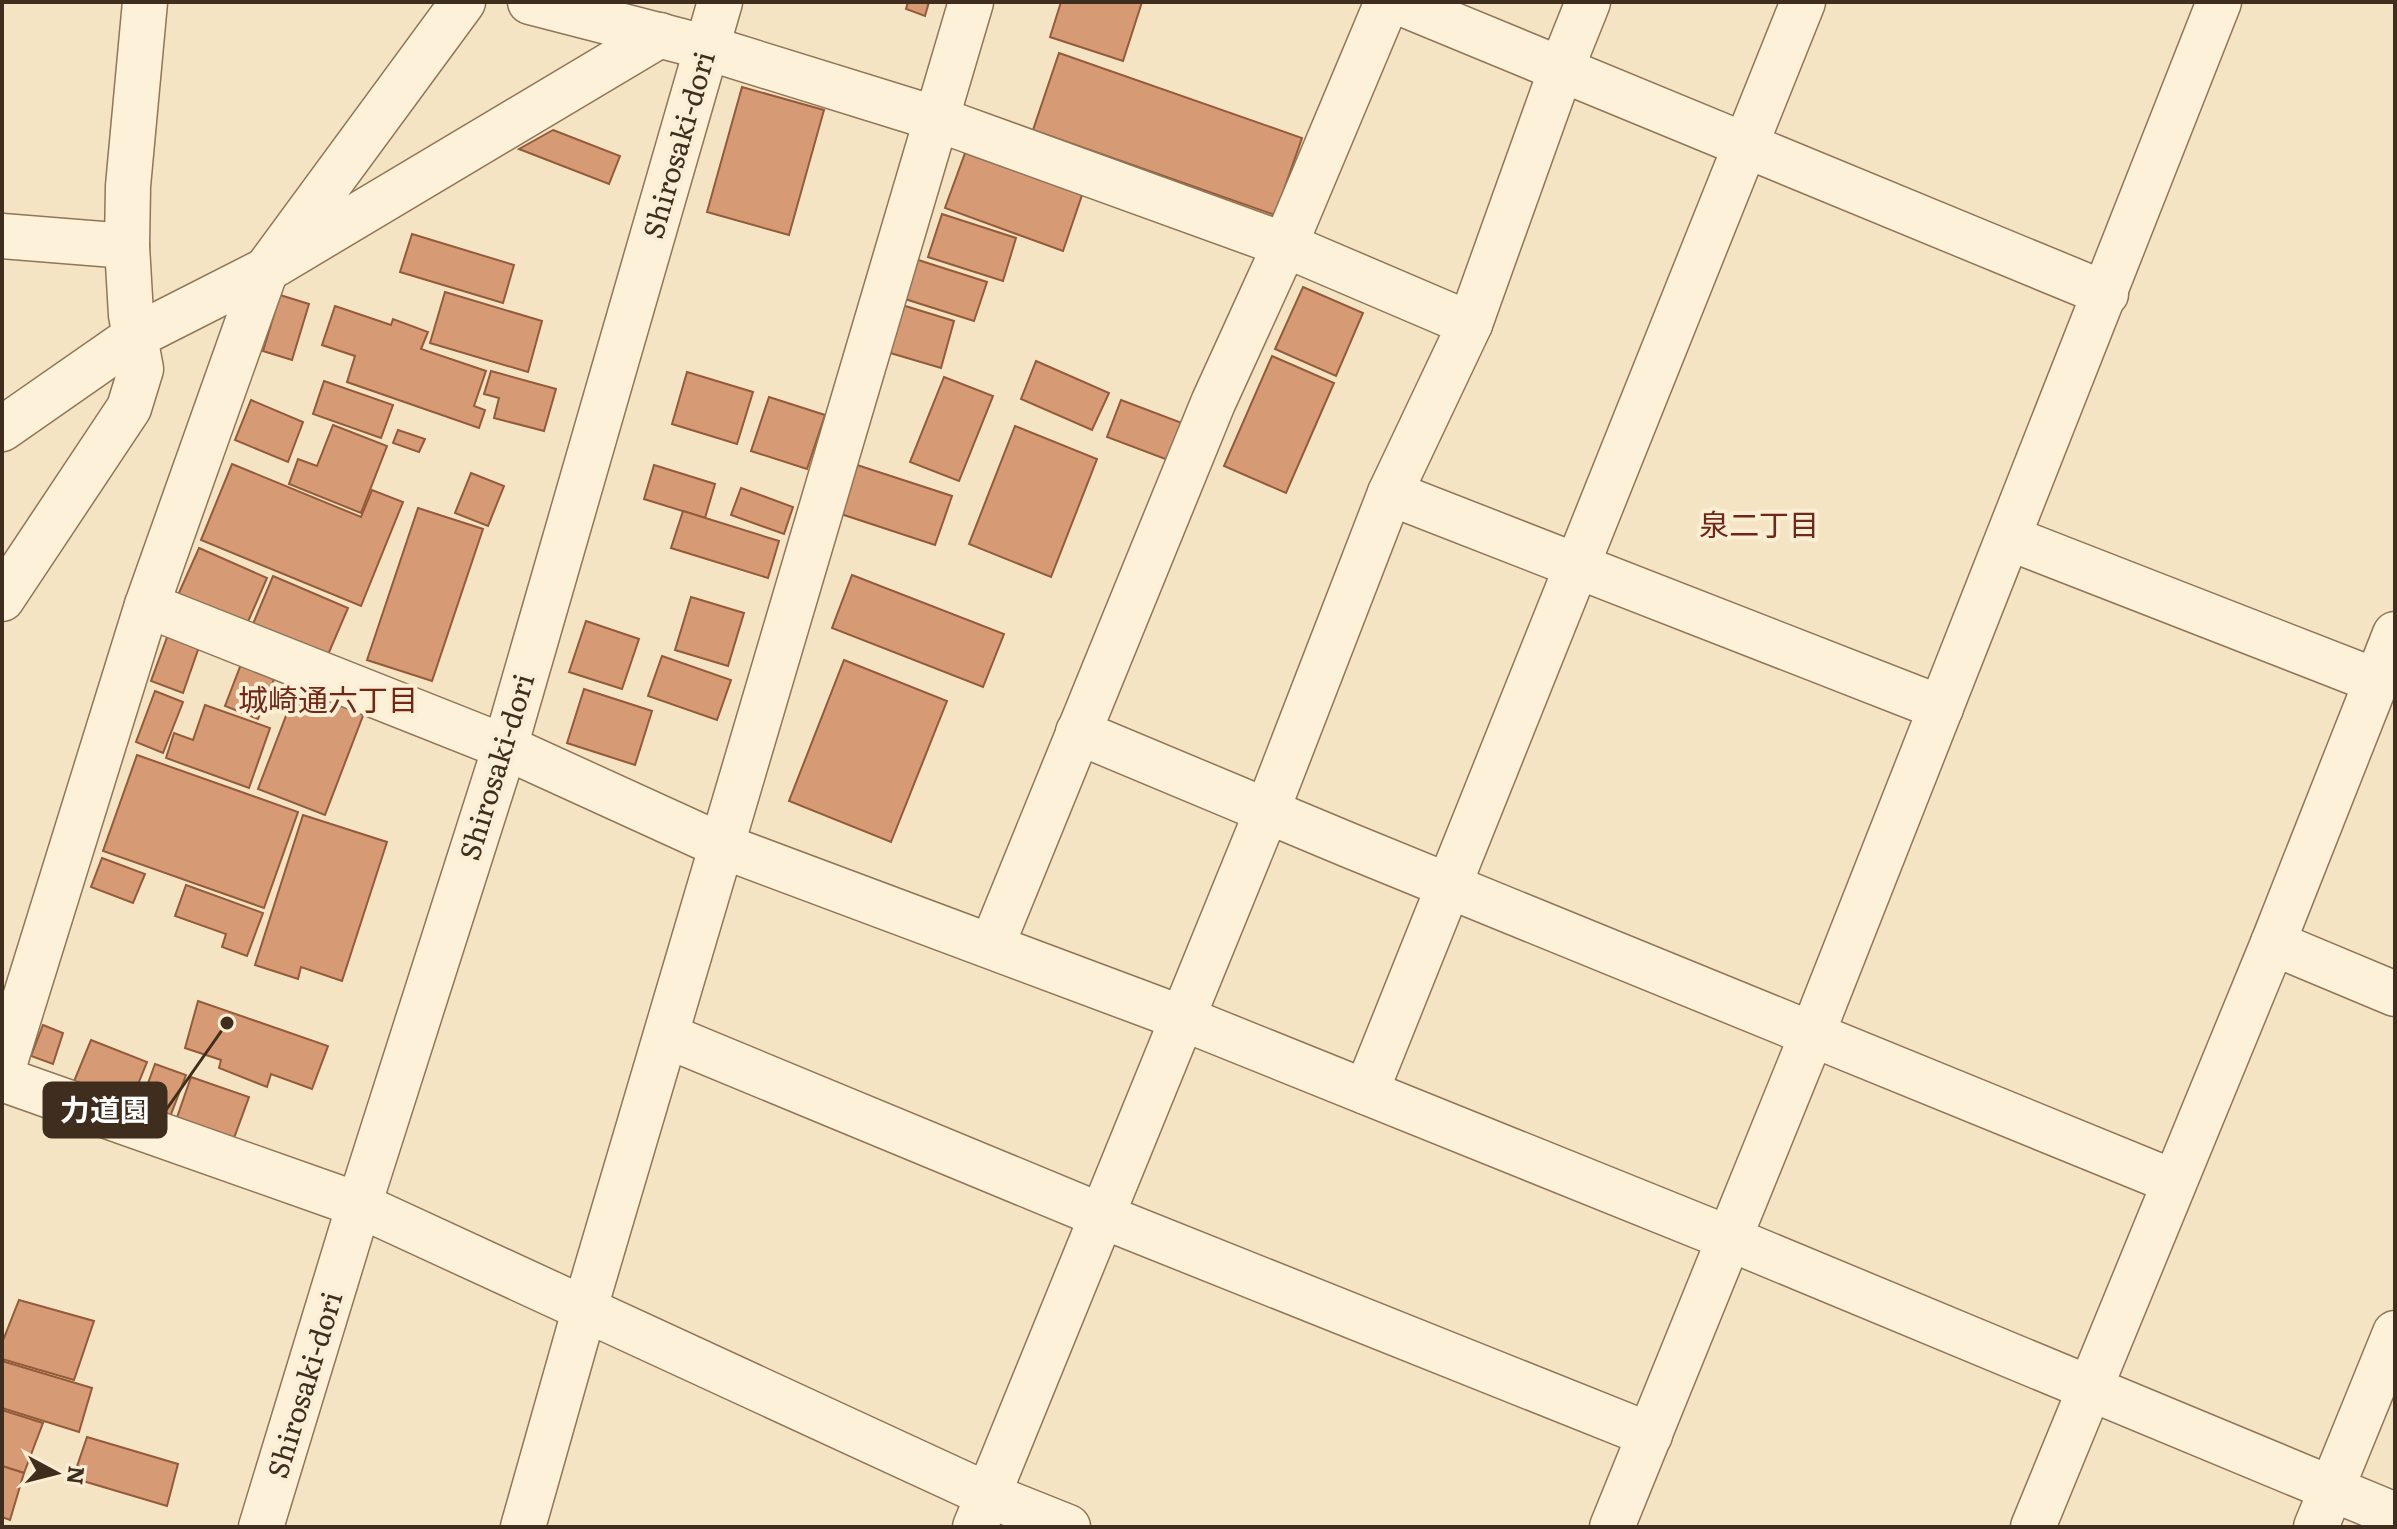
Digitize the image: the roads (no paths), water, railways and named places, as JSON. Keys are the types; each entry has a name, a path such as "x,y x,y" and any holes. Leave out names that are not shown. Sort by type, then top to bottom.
{"street":[{"path":"2,599 129,408 141,369 134,337 127,246 128,186 145,2"},
{"path":"2,1072 147,605 266,270 463,2"},
{"path":"530,2 708,48 937,119 1285,245 1470,324"},
{"name":"Shirosaki-dori","path":"261,1527 359,1205 505,747 720,2"},
{"path":"523,1527 971,2"},
{"path":"992,945 1213,403 1285,245 1387,2"},
{"path":"1398,2 1562,67 2106,294"},
{"path":"982,1511 1267,811 1390,493 1470,324 1588,2"},
{"path":"1366,1092 1803,2"},
{"path":"1612,1527 1811,1037 2219,2"},
{"path":"2,429 134,337 266,270 660,35"},
{"path":"2,236 127,246"},
{"path":"1390,493 1941,708"},
{"path":"2009,538 2376,681"},
{"path":"147,605 505,747 722,846 1182,1018 1728,1238 2395,1515"},
{"path":"2033,1527 2273,943 2395,634"},
{"path":"1078,732 1811,1037 2174,1182"},
{"path":"2273,943 2395,994"},
{"path":"667,1036 1102,1216 1650,1435"},
{"path":"2,1079 359,1205 585,1308 982,1511 1068,1527"},
{"path":"2316,1527 2395,1333"}],"place":[{"name":"力道園","path":"227,1023"}],"district":[{"name":"泉二丁目","path":"1759,526"},
{"name":"城崎通六丁目","path":"328,701"}]}
